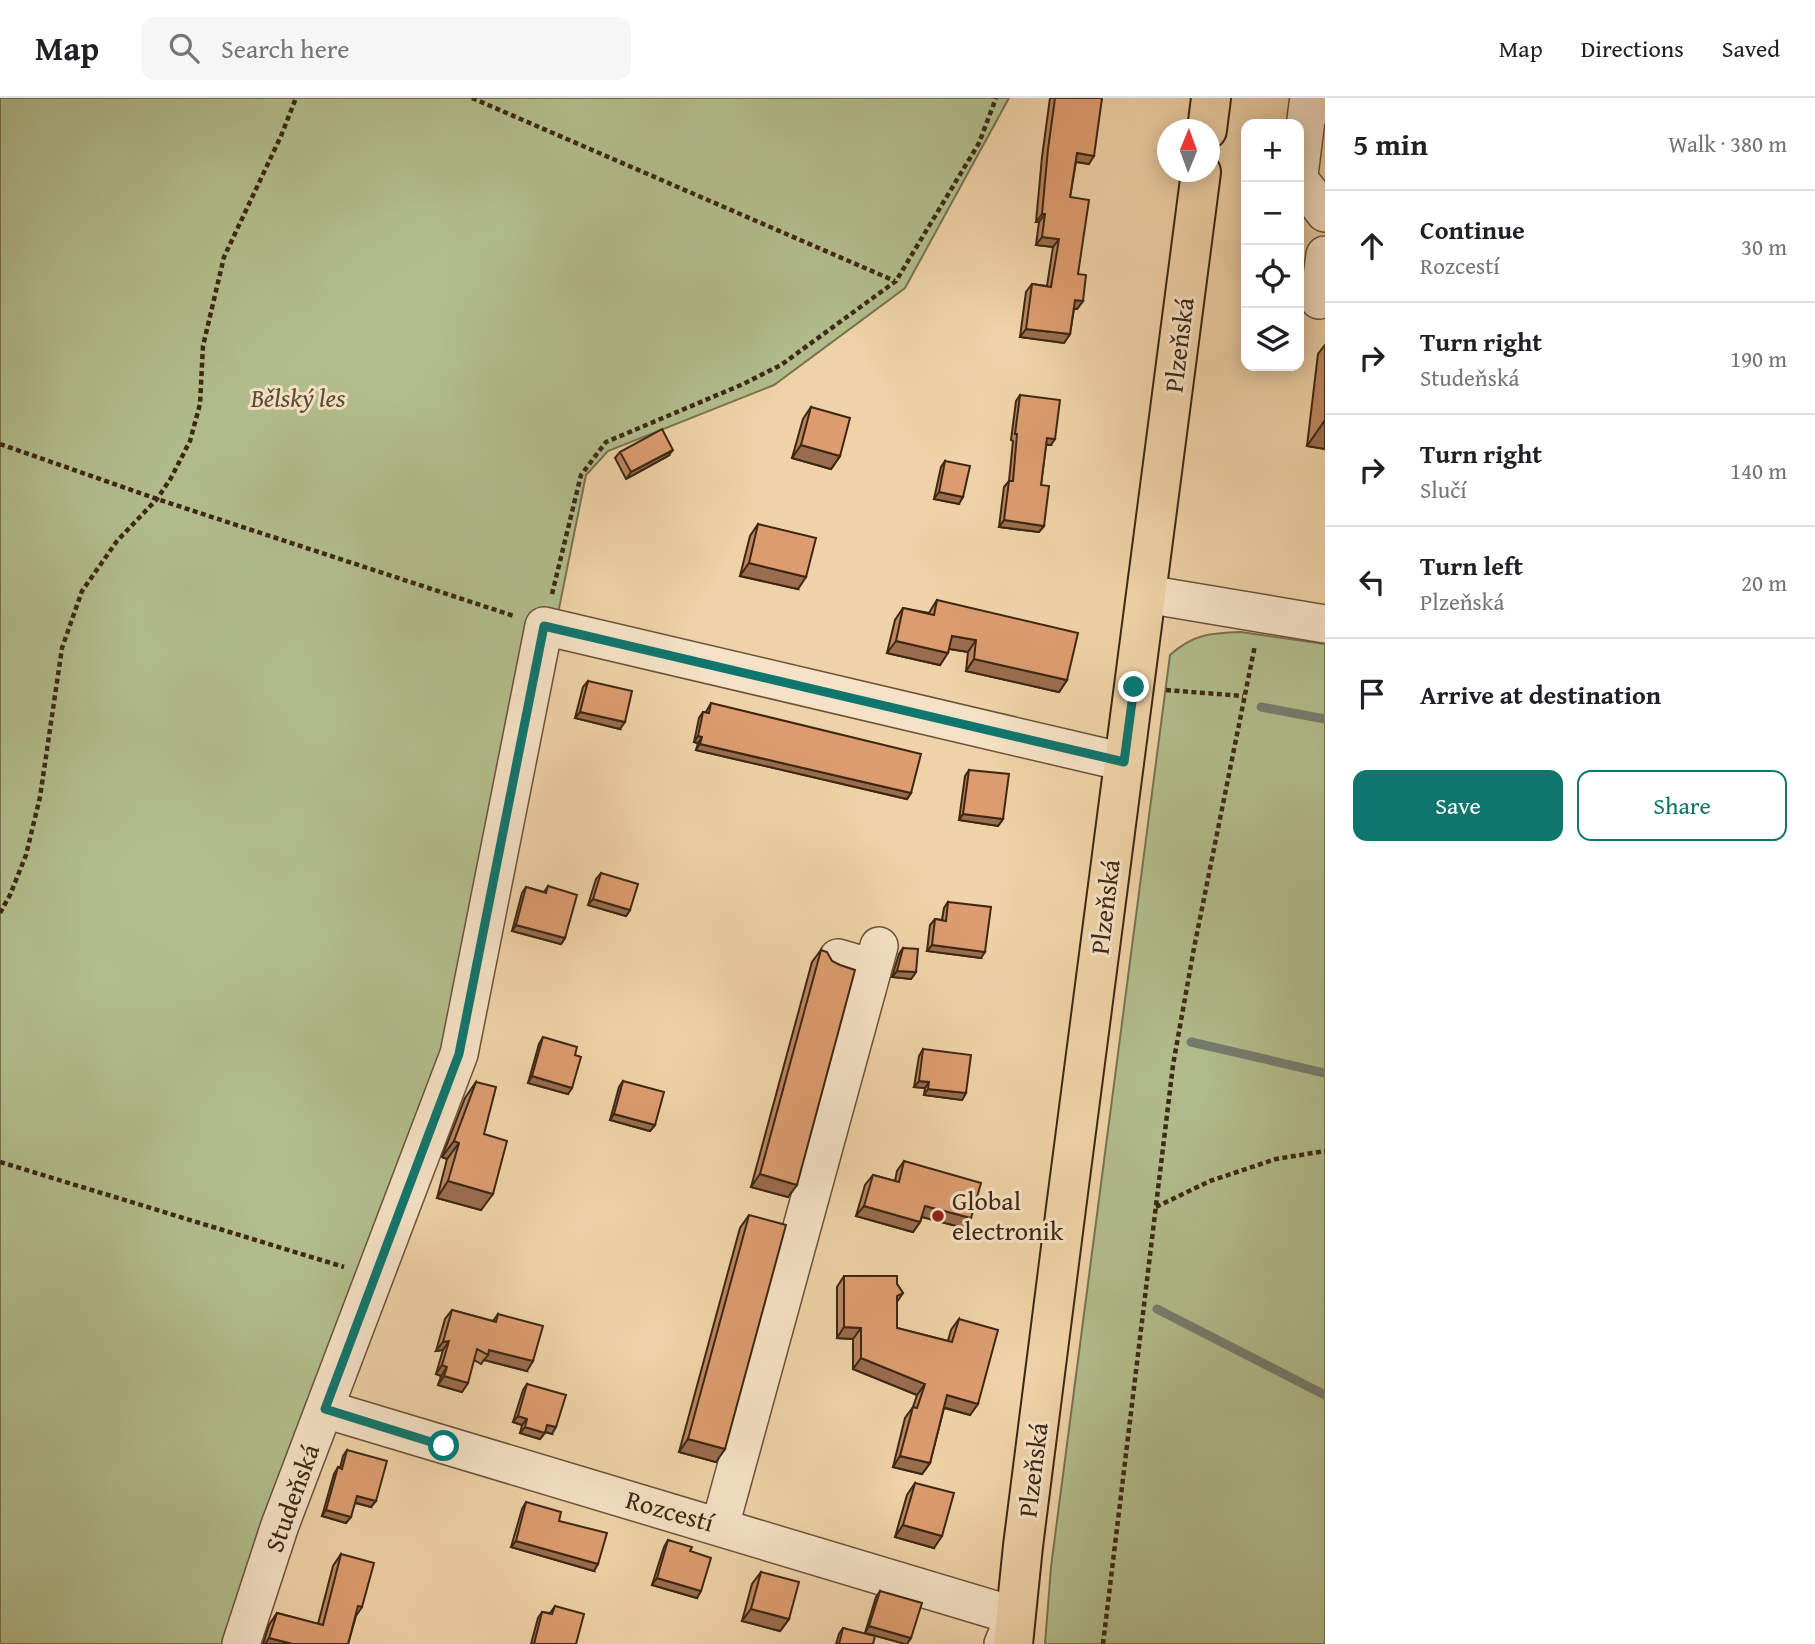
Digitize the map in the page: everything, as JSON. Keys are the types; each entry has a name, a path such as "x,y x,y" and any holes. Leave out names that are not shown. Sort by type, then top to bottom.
{"main road":[{"path":"1208,119 1211,98"},
{"name":"Plzeňská","path":"1011,1635 1200,182"}],"street":[{"path":"1304,136 1308,104 1325,105"},
{"path":"1303,182 1325,213"},
{"path":"1319,300 1325,255"},
{"path":"1146,594 1325,624"},
{"path":"544,626 1124,762"},
{"name":"Studeňská","path":"241,1644 280,1525 459,1054 544,626"},
{"path":"720,1526 876,957 838,958"},
{"name":"Rozcestí","path":"325,1409 720,1526 1011,1635"}],"path":[{"path":"0,914 26,855 40,797 62,648 82,591 117,541 157,499 190,441 200,404 203,346 224,257 296,98"},
{"path":"472,98 896,281"},
{"path":"0,444 157,499 544,626 581,475 606,442 741,385 780,365 896,281 979,142 996,98"},
{"path":"1104,1644 1173,1065 1259,613"},
{"path":"1134,687 1243,696"},
{"path":"1156,1208 1210,1181 1276,1159 1325,1151"},
{"path":"0,1162 374,1276"}],"green space":[{"name":"Bělský les","path":"0,98 1009,98 905,288 774,385 608,451 586,475 470,1048 255,1644 0,1644"},
{"path":"1241,632 1325,644 1325,1644 1045,1644 1051,1567 1170,655 1203,636"}],"building":[{"path":"1055,98 1102,98 1094,156 1077,153 1070,197 1089,200 1078,274 1086,275 1083,301 1075,300 1070,334 1026,329 1032,284 1051,287 1059,239 1042,237 1048,149"},
{"path":"1020,395 1060,400 1055,439 1047,438 1041,485 1049,486 1044,526 1004,520 1009,481 1013,481"},
{"path":"811,407 850,418 840,456 801,445"},
{"path":"662,429 673,450 631,472 620,452"},
{"path":"945,461 970,466 963,497 939,492"},
{"path":"758,524 816,538 806,577 749,563"},
{"path":"937,600 1078,633 1067,680 974,659 976,640 952,636 948,653 896,641 903,608 934,615"},
{"path":"588,681 632,691 625,722 580,712"},
{"path":"711,703 921,754 911,793 700,744 702,737 698,736 703,712 709,713"},
{"path":"969,770 1009,774 1003,819 963,814"},
{"path":"601,873 638,884 630,910 593,899"},
{"path":"548,886 577,895 565,938 516,925 526,887 546,893"},
{"path":"948,902 991,907 985,952 932,945 935,919 946,921"},
{"path":"903,948 918,949 916,972 897,971"},
{"path":"821,950 827,952 832,961 855,970 797,1185 760,1174"},
{"path":"543,1037 577,1047 575,1055 581,1057 572,1088 532,1076"},
{"path":"923,1049 971,1055 966,1093 928,1089 929,1082 919,1081"},
{"path":"623,1081 664,1092 655,1125 614,1114"},
{"path":"476,1082 496,1087 484,1134 507,1141 493,1194 448,1181 459,1143 454,1141"},
{"path":"904,1161 981,1183 971,1218 925,1206 920,1222 864,1206 873,1175 899,1182"},
{"path":"749,1215 786,1225 725,1449 688,1439"},
{"path":"844,1276 897,1276 897,1284 903,1293 897,1296 897,1328 952,1342 959,1319 998,1330 978,1404 947,1395 930,1463 900,1456 913,1407 917,1408 925,1384 861,1358 861,1328 844,1327"},
{"path":"452,1310 496,1322 498,1314 543,1326 533,1361 489,1350 488,1355 477,1349 468,1383 444,1376 447,1367 442,1365 449,1341 443,1342"},
{"path":"527,1384 566,1395 556,1427 547,1425 545,1433 525,1427 527,1419 518,1416"},
{"path":"347,1450 387,1461 376,1501 357,1496 351,1517 326,1510 338,1467 342,1469"},
{"path":"915,1483 954,1493 942,1536 903,1525"},
{"path":"526,1502 561,1512 559,1521 607,1533 598,1564 516,1541"},
{"path":"668,1540 692,1547 690,1551 711,1558 701,1591 657,1578"},
{"path":"341,1554 374,1563 348,1644 293,1644 269,1638 277,1613 323,1625"},
{"path":"761,1572 799,1582 789,1619 751,1609"},
{"path":"880,1591 922,1603 911,1638 869,1626"},
{"path":"555,1606 584,1614 576,1644 534,1644 542,1612 552,1614"},
{"path":"843,1628 875,1636 873,1644 839,1644"}],"waterway":[{"path":"1261,707 1325,719"},
{"path":"1191,1042 1325,1073"},
{"path":"1157,1309 1325,1395"}],"place":[{"name":"Global electronik","path":"938,1216"}],"route":[{"path":"444,1446 325,1409 459,1054 544,626 1124,762 1134,687"}]}
